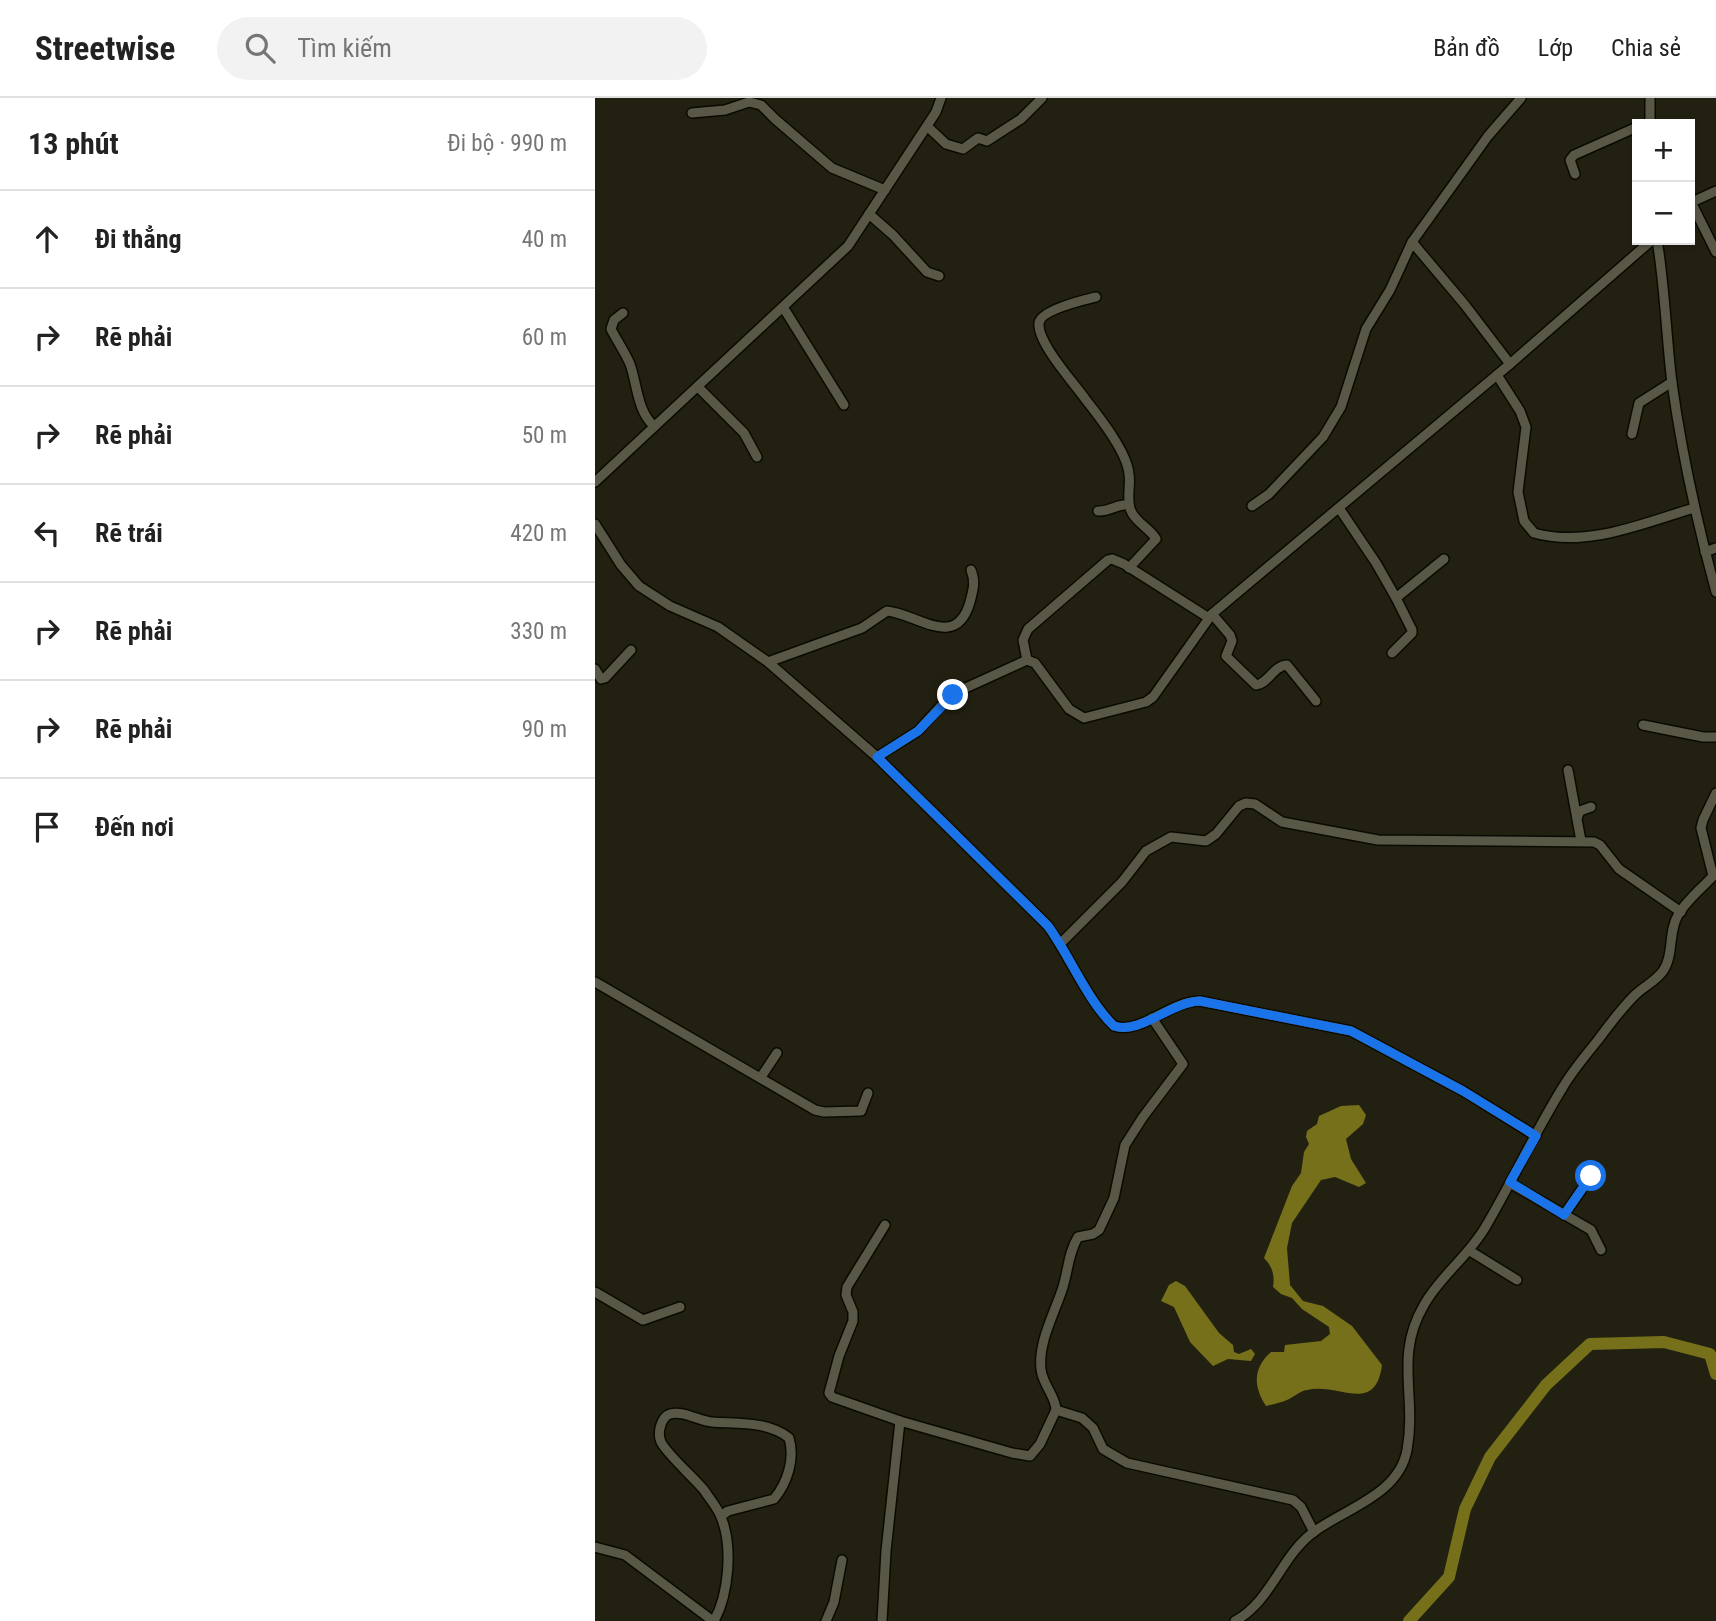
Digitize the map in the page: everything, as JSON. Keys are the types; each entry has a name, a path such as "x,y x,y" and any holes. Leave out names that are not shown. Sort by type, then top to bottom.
{"street":[{"path":"595,482 848,246 927,126 941,98"},
{"path":"927,126 946,144 963,149 978,138 988,141 1004,131 1042,98"},
{"path":"1252,506 1269,494 1323,437 1341,407 1366,329 1390,290 1412,242 1481,145 1521,98"},
{"path":"1649,119 1650,98"},
{"path":"692,113 725,110 749,102 761,105 832,168 885,190"},
{"path":"1575,174 1570,160 1574,155 1632,129"},
{"path":"1695,199 1716,191"},
{"path":"1695,209 1716,252"},
{"path":"869,214 893,235 927,272 939,276"},
{"path":"1412,242 1510,364"},
{"path":"877,757 918,731 959,691 1027,660 1035,663 1069,709 1084,718 1146,702 1153,697 1210,616 1510,364 1646,245"},
{"path":"1658,245 1665,292 1672,382 1694,508 1716,592"},
{"path":"1096,297 1062,307 1039,321 1040,329 1058,363 1089,403 1124,457 1129,474 1129,505 1135,517 1156,539 1129,568"},
{"path":"783,307 844,405"},
{"path":"623,313 614,320 611,329 628,359 642,406 653,426"},
{"path":"1497,375 1520,411 1526,427 1524,455 1517,486 1524,521 1534,533 1570,538 1597,536 1694,508"},
{"path":"1632,434 1639,403 1672,382"},
{"path":"698,387 744,433 757,457"},
{"path":"1098,511 1106,512 1124,504 1129,505"},
{"path":"1339,508 1376,563 1412,630 1412,634 1392,653"},
{"path":"595,524 621,565 639,586 670,606 718,627 768,662 877,757 1048,926 1061,943 1095,1003 1114,1026 1130,1028 1184,1002 1200,1001 1344,1028 1463,1091 1536,1136"},
{"path":"1705,552 1716,548"},
{"path":"1027,660 1023,640 1033,625 1105,561 1112,559 1210,616 1232,640 1226,656 1256,685 1262,684 1283,664 1289,666 1316,701"},
{"path":"1396,598 1444,559"},
{"path":"768,662 867,626 887,611 932,626 945,627 960,622 966,616 975,584 971,570"},
{"path":"595,669 601,679 605,678 631,650"},
{"path":"1643,725 1694,736 1716,737"},
{"path":"1568,770 1581,841"},
{"path":"1235,1621 1247,1615 1259,1602 1284,1564 1314,1532 1386,1487 1399,1471 1407,1451 1411,1408 1407,1358 1411,1331 1425,1303 1470,1251 1564,1084 1614,1018 1637,992 1663,971 1668,960 1677,916 1713,876 1701,828 1716,793"},
{"path":"1061,943 1122,882 1146,851 1171,837 1206,841 1216,834 1239,806 1246,803 1255,804 1282,822 1378,840 1597,843 1619,869 1681,912"},
{"path":"1577,818 1580,811 1591,807"},
{"path":"1703,820 1716,816"},
{"path":"595,982 815,1110 861,1111 868,1093"},
{"path":"885,1225 847,1287 846,1294 853,1312 853,1321 839,1356 829,1393 900,1421 1012,1454 1030,1456 1040,1444 1056,1410 1054,1400 1044,1382 1041,1363 1049,1324 1063,1287 1072,1248 1078,1237 1099,1230 1114,1198 1125,1145 1183,1064 1152,1018"},
{"path":"761,1077 777,1053"},
{"path":"1564,1215 1591,1176"},
{"path":"1510,1182 1591,1230 1601,1250"},
{"path":"1470,1251 1517,1280"},
{"path":"595,1292 643,1320 680,1307"},
{"path":"1056,1410 1082,1418 1088,1423 1103,1450 1120,1460 1293,1500 1301,1507 1314,1532"},
{"path":"595,1547 625,1555 713,1621 720,1611 728,1577 728,1549 721,1516 704,1490 661,1441 660,1429 664,1419 670,1414 681,1413 706,1422 772,1427 789,1438 792,1455 785,1480 774,1499 728,1511 721,1516"},
{"path":"882,1621 886,1550 900,1421"},
{"path":"826,1621 834,1602 842,1560"}],"shaded area":[{"path":"1359,1105 1366,1115 1363,1124 1346,1139 1351,1159 1366,1183 1359,1187 1335,1177 1321,1180 1292,1223 1287,1248 1290,1285 1303,1301 1323,1306 1352,1326 1382,1365 1378,1380 1372,1389 1364,1393 1307,1390 1285,1401 1266,1406 1257,1384 1258,1371 1265,1358 1271,1352 1284,1352 1285,1345 1321,1341 1330,1334 1329,1327 1273,1287 1272,1271 1264,1258 1292,1186 1301,1173 1304,1152 1309,1144 1307,1131 1317,1124 1319,1116 1341,1106"},
{"path":"1176,1281 1185,1286 1219,1333 1233,1345 1234,1352 1239,1354 1251,1349 1255,1354 1251,1361 1228,1359 1213,1366 1190,1342 1174,1307 1161,1301 1169,1285"}],"waterway":[{"path":"1409,1621 1449,1577 1465,1509 1490,1457 1546,1385 1590,1344 1664,1342 1710,1354 1716,1374"}],"route":[{"path":"953,695 918,731 877,757 1048,926 1061,943 1095,1003 1114,1026 1130,1028 1184,1002 1200,1001 1344,1028 1463,1091 1536,1136 1510,1182 1564,1215 1591,1176"}]}
